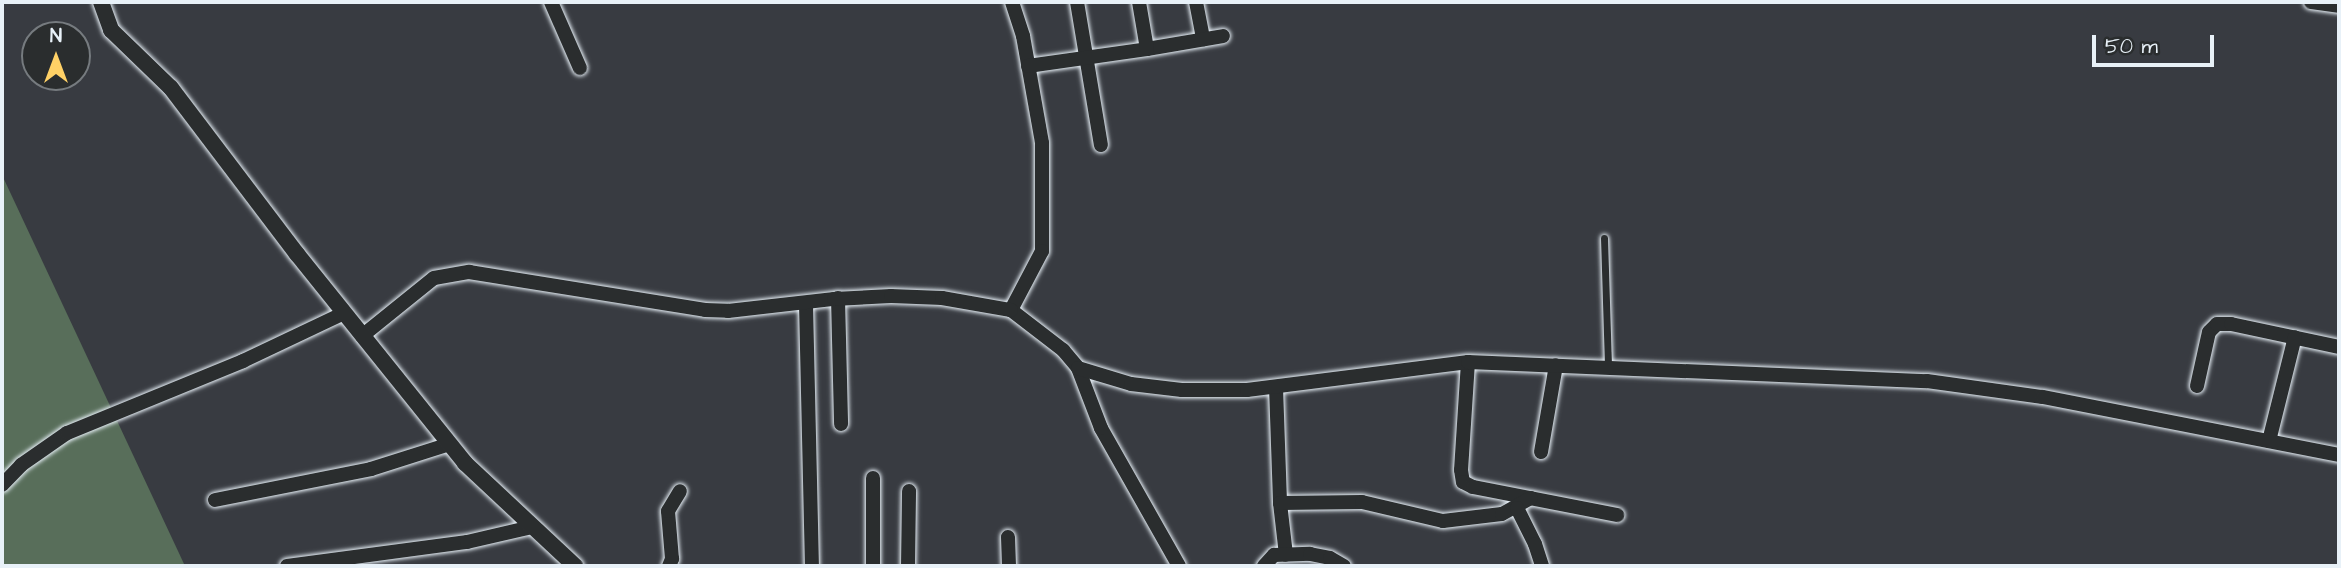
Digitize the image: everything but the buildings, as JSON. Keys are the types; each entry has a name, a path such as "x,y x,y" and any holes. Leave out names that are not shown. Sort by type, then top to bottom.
{"street":[{"path":"101,2 111,30 171,88 362,336 450,444 532,527 575,566"},
{"path":"551,2 580,68"},
{"path":"1011,310 1042,251 1042,143 1028,66 1012,2"},
{"path":"1077,2 1101,145"},
{"path":"1139,2 1147,49"},
{"path":"1196,2 1203,39"},
{"path":"2311,2 2339,5"},
{"path":"1028,66 1223,36"},
{"path":"362,336 434,278 469,272 705,310 729,311 838,298 942,298 1011,310 1063,350 1077,368 1101,428 1179,566"},
{"path":"838,298 841,424"},
{"path":"806,303 812,566"},
{"path":"2,485 21,465 67,433 243,361 344,313"},
{"path":"2197,386 2209,332 2217,324 2339,347"},
{"path":"2269,441 2295,337"},
{"path":"1077,368 1131,384 1182,390 1276,387 1468,362 1927,381 2043,397 2339,455"},
{"path":"1468,362 1461,470 1463,482 1618,515"},
{"path":"1541,452 1556,365"},
{"path":"1276,387 1280,503 1286,555"},
{"path":"215,500 371,469 450,444"},
{"path":"873,478 873,566"},
{"path":"669,566 672,559 668,511 680,491"},
{"path":"908,566 909,491"},
{"path":"1280,503 1362,502 1443,521 1502,514 1531,498"},
{"path":"1517,508 1535,544 1542,566"},
{"path":"287,566 372,560 532,527"},
{"path":"1009,537 1009,566"},
{"path":"1264,566 1274,555 1320,555 1344,566"}],"lane":[{"path":"1604,238 1608,367"}],"green space":[{"path":"2,175 185,566 2,566"}]}
